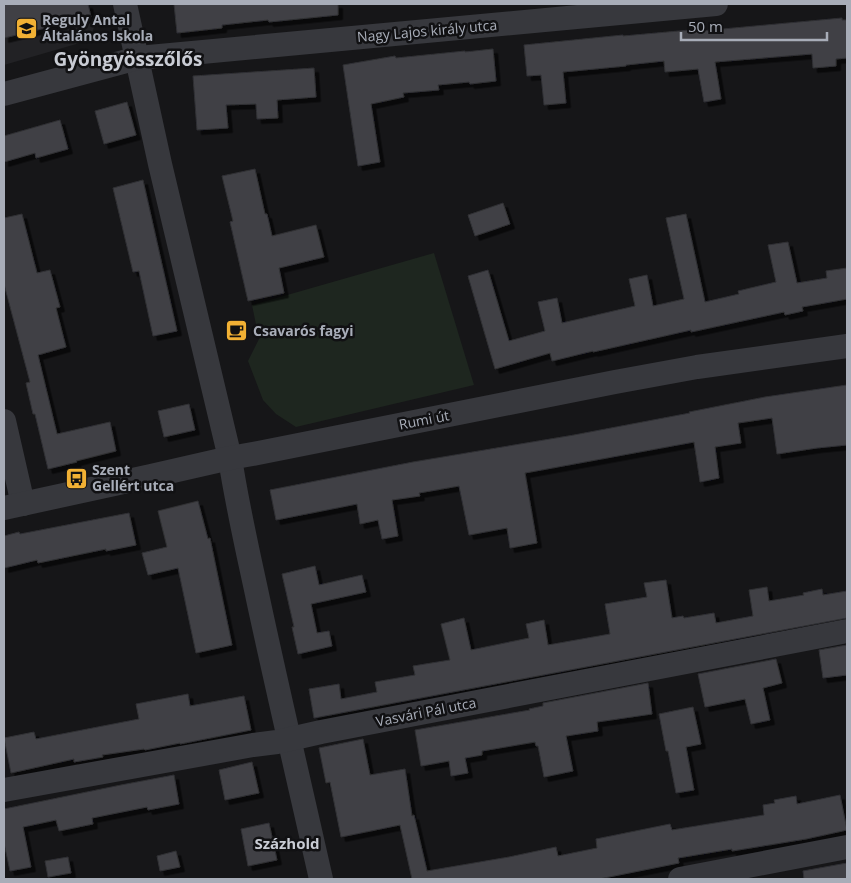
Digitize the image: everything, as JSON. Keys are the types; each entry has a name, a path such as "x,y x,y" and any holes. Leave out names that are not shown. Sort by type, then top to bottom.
{"street":[{"path":"126,4 160,164 230,458 238,506 281,705 321,879"},
{"name":"Nagy Lajos király utca","path":"4,94 138,58 716,4"},
{"name":"Rumi út","path":"14,506 230,458 615,382 697,367 847,346"},
{"path":"4,421 14,506"},
{"name":"Vasvári Pál utca","path":"4,790 290,739 847,631"},
{"path":"680,879 847,847"}],"shaded area":[{"path":"4,4 88,4 94,27 90,40 4,65"},
{"path":"434,253 474,385 296,427 276,414 263,400 248,361 259,339 252,305"}],"building":[{"name":"Reguly Antal Általános Iskola","path":"4,4 88,4 91,17 4,38"},
{"path":"174,4 338,4 338,15 222,25 222,28 177,33"},
{"path":"842,18 842,20 847,20 847,58 836,59 836,66 813,68 812,54 715,62 721,99 704,102 698,69 665,72 664,61 563,72 566,103 544,105 541,75 527,76 524,45 623,35 690,30 690,32"},
{"path":"493,49 496,81 438,85 439,90 403,93 404,97 371,104 380,162 358,166 343,65 395,56 396,58"},
{"path":"314,68 316,97 277,100 278,118 257,119 256,104 226,105 228,128 197,130 193,76"},
{"path":"127,102 136,135 104,144 95,111"},
{"path":"60,120 68,149 36,158 35,153 4,162 4,136"},
{"path":"255,169 272,236 316,225 324,257 279,268 284,293 248,301 230,222 233,221 222,176"},
{"path":"143,180 177,331 153,336 139,271 133,272 113,188"},
{"path":"503,203 510,224 475,236 468,215"},
{"path":"22,214 37,273 50,270 60,307 56,308 66,347 38,355 57,434 110,422 116,451 48,469 26,383 30,382 4,284 4,218"},
{"path":"686,214 705,302 739,294 738,291 776,282 768,245 788,242 797,283 827,278 826,271 847,268 847,299 802,307 803,311 785,315 784,312 691,332 691,330 552,361 550,353 495,369 468,276 488,270 509,341 545,331 538,302 557,298 562,323 635,306 629,279 647,275 653,306 684,299 666,218"},
{"path":"847,385 847,445 777,454 772,418 738,423 741,443 715,447 719,478 700,482 694,442 525,473 537,543 510,548 507,528 469,535 459,486 419,493 420,496 392,500 398,536 382,539 378,520 360,524 357,504 276,520 270,490 413,462 574,435 765,397"},
{"path":"189,404 195,430 164,437 158,411"},
{"path":"198,501 208,539 210,538 232,645 196,653 178,568 148,575 142,553 167,547 158,511"},
{"path":"129,513 136,545 38,563 37,560 4,568 4,536"},
{"path":"315,566 319,585 362,575 366,592 311,604 317,633 329,631 332,646 298,654 282,574"},
{"path":"666,580 672,618 714,613 716,623 753,616 749,590 767,587 769,601 804,595 803,593 822,589 823,595 847,591 847,618 314,718 309,689 339,684 341,699 377,692 375,682 415,675 413,666 450,660 441,624 464,618 471,650 529,638 526,624 544,620 548,645 610,634 605,604 647,597 644,583"},
{"path":"847,645 847,675 823,678 819,650"},
{"path":"776,659 782,683 763,688 770,720 751,724 745,699 705,707 698,674"},
{"path":"648,683 652,714 597,722 598,731 566,736 573,771 544,777 538,746 536,746 535,742 482,751 482,755 465,758 468,773 451,776 449,761 421,766 415,730 530,710 543,706 543,703"},
{"path":"188,694 190,706 244,696 251,730 145,750 102,755 103,757 74,762 74,759 11,773 4,738 34,732 36,739 139,719 136,704"},
{"path":"693,707 701,744 686,747 694,790 676,793 659,714"},
{"path":"363,739 370,775 405,769 412,816 414,815 427,871 556,847 558,856 597,848 596,839 670,824 672,830 764,815 763,805 775,803 774,800 796,796 797,804 840,795 847,830 806,839 678,858 679,863 599,879 412,879 400,825 341,837 330,782 326,783 319,748"},
{"path":"252,762 259,793 225,800 219,770"},
{"path":"174,775 179,804 148,810 147,807 92,818 93,824 59,831 56,820 23,827 31,867 10,871 4,843 4,809"},
{"path":"269,823 277,860 248,866 241,829"},
{"path":"176,851 180,867 160,871 157,856"},
{"path":"68,857 71,873 48,877 45,861"},
{"path":"847,863 847,879 804,879 803,871"}],"place":[{"name":"Reguly Antal Általános Iskola","path":"26,28"},
{"name":"Csavarós fagyi","path":"237,331"},
{"name":"Szent Gellért utca","path":"76,478"}],"district":[{"name":"Gyöngyösszőlős","path":"128,59"},
{"name":"Százhold","path":"287,844"}]}
